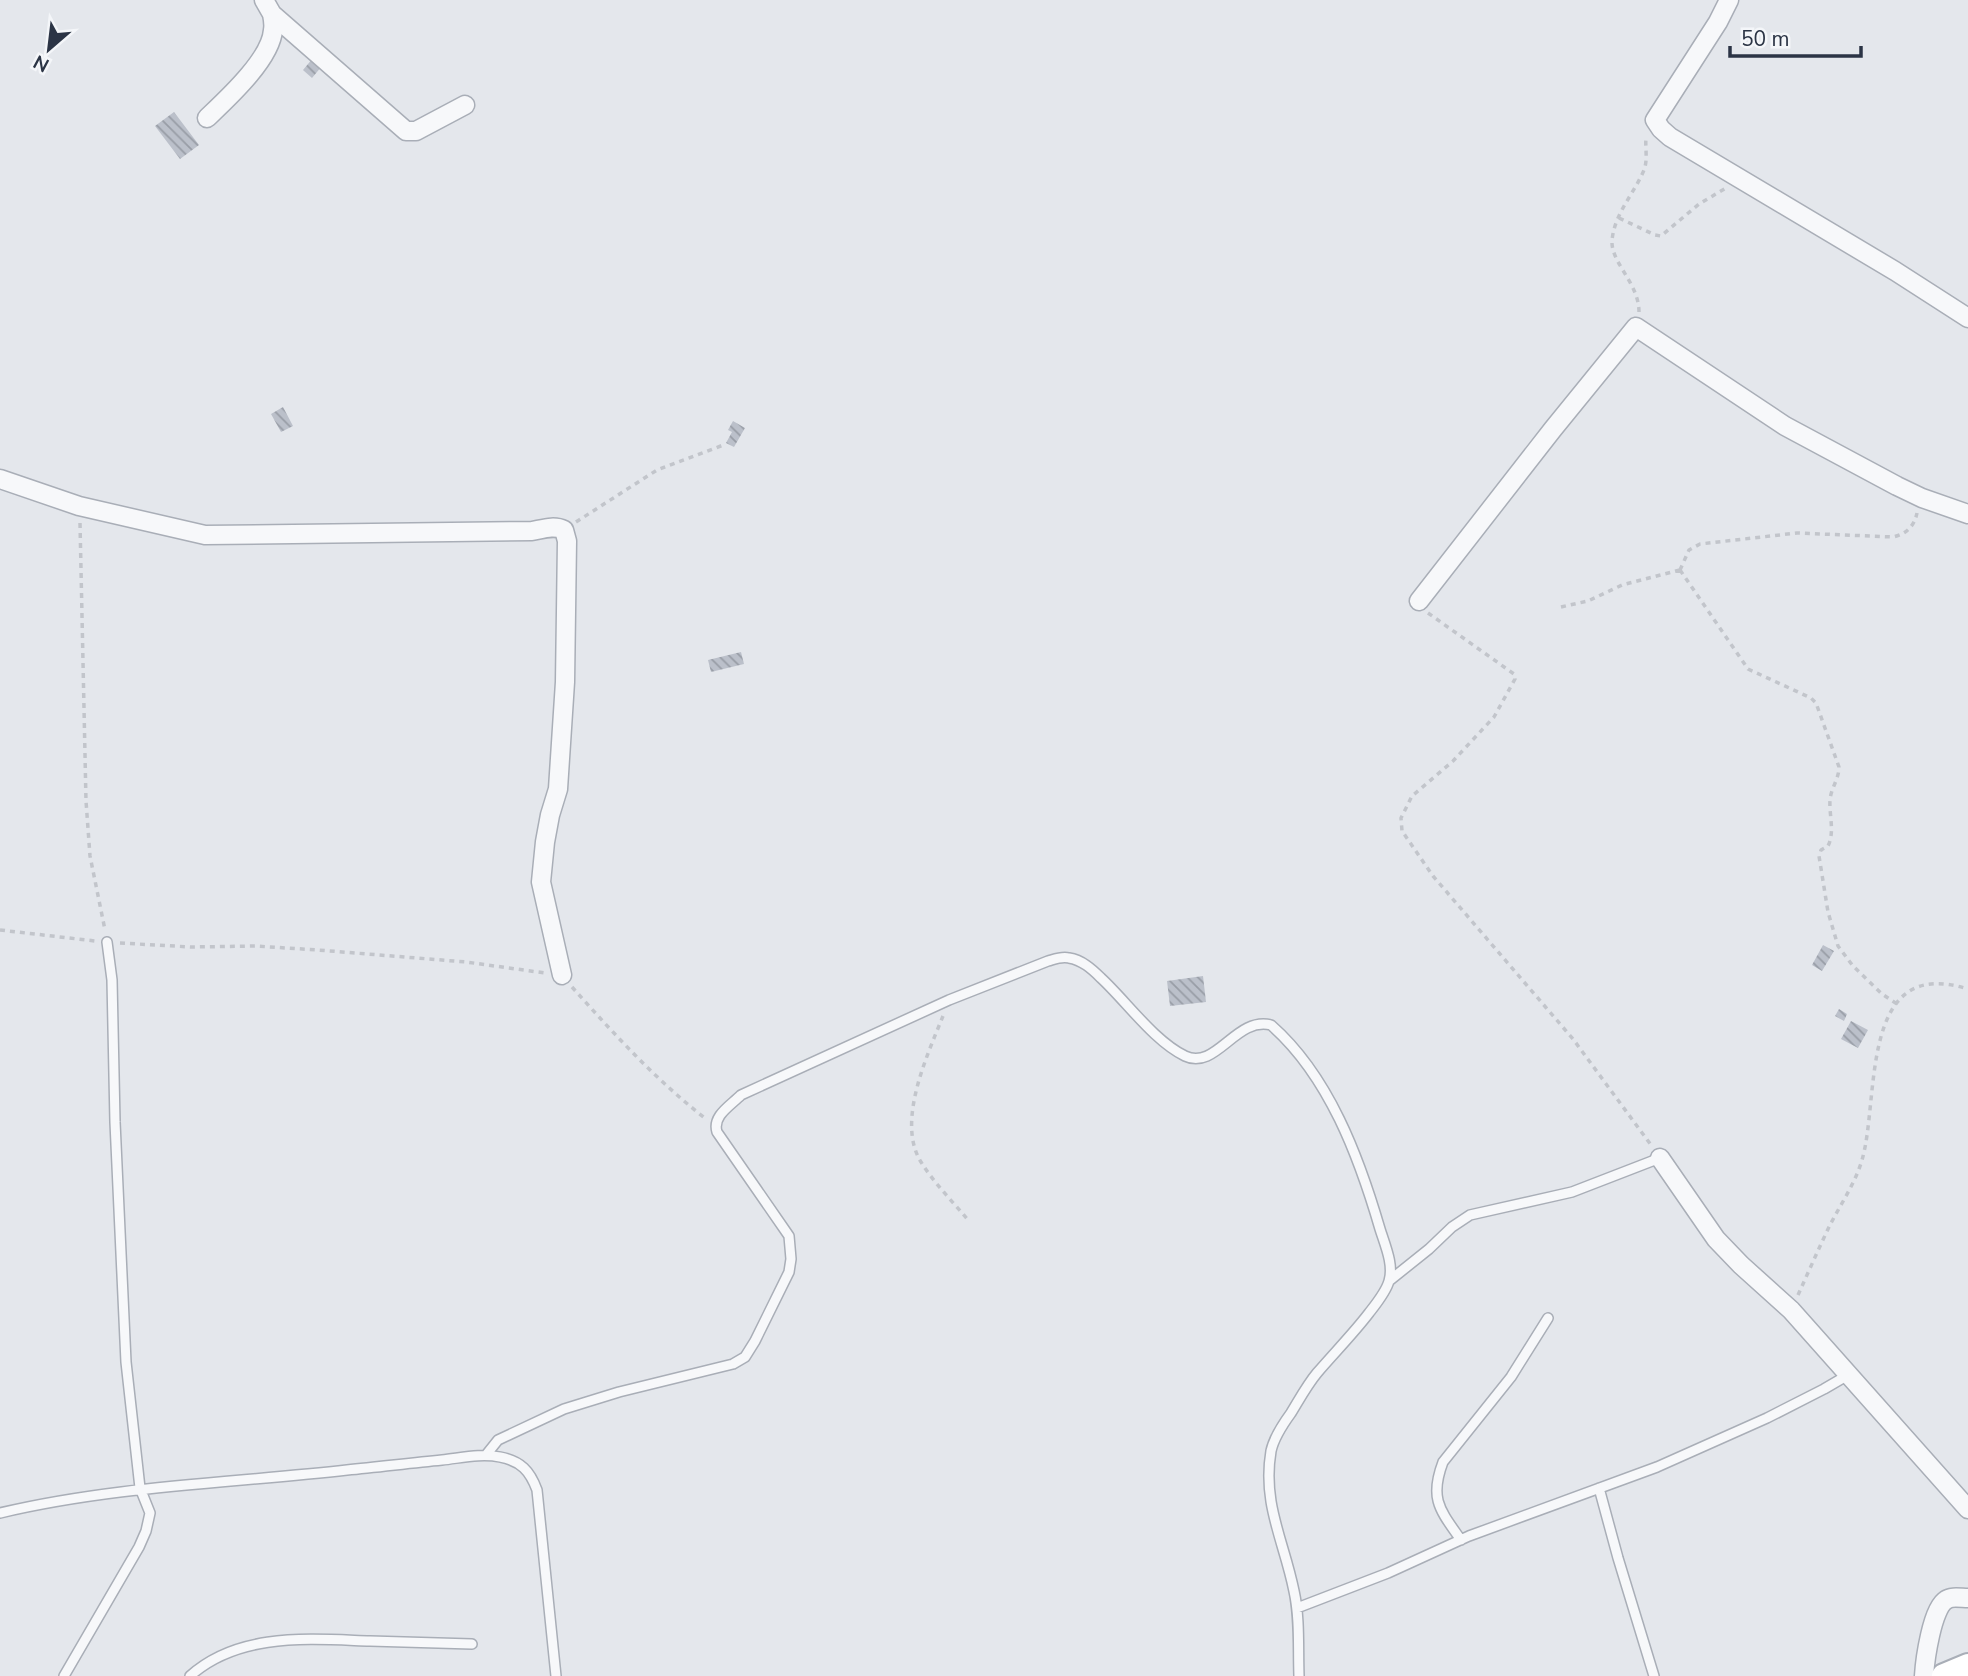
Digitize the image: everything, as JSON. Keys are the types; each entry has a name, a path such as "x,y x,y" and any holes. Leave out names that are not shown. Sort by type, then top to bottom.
{"street":[{"path":"1729,0 1718,22 1655,120 1661,129 1968,318"},
{"path":"268,7 406,131 416,131 465,105"},
{"path":"207,118 236,90 265,54 274,32 268,7"},
{"path":"1419,601 1636,327 1785,426 1896,486 1968,514"},
{"path":"0,479 79,506 205,535 518,531 551,528 564,530 567,541 565,682 558,789 545,842 541,882 562,975"},
{"path":"1660,1158 1716,1239 1791,1310 1968,1509"},
{"path":"1924,1676 1928,1643 1942,1603 1951,1598 1968,1598"},
{"path":"1944,1676 1968,1666"}],"lane":[{"path":"64,1676 142,1539 150,1513 140,1488 126,1362 115,1122 112,980 107,942"},
{"path":"486,1455 498,1440 564,1409 733,1364 745,1357 789,1272 791,1248 789,1236 717,1132 717,1118 741,1095 949,1000 1063,957 1080,961 1090,968 1169,1046 1191,1058 1198,1059 1209,1055 1247,1027 1256,1024 1271,1025 1290,1044 1312,1073 1351,1141 1386,1249 1390,1264 1389,1281"},
{"path":"1299,1676 1297,1608 1269,1502 1268,1475 1272,1447 1281,1427 1316,1375 1354,1333 1389,1281 1470,1215 1572,1192 1660,1158"},
{"path":"1461,1540 1442,1513 1436,1492 1437,1477 1443,1462 1511,1377 1548,1318"},
{"path":"1297,1608 1388,1573 1461,1540 1657,1467 1824,1389 1848,1375"},
{"path":"0,1513 32,1505 140,1488 331,1472 486,1455 500,1457 523,1465 537,1490 556,1676"},
{"path":"1599,1488 1654,1676"},
{"path":"190,1676 212,1660 248,1645 300,1638 472,1644"}],"path":[{"path":"1636,327 1639,307 1636,292 1613,249 1614,231 1644,170 1648,128 1655,120"},
{"path":"1619,218 1661,236 1699,204 1740,180"},
{"path":"564,530 657,470 726,444"},
{"path":"1680,570 1689,550 1700,544 1797,533 1883,538 1900,535 1906,533 1914,523 1922,498"},
{"path":"79,506 86,801 90,856 107,942"},
{"path":"1561,607 1588,601 1622,585 1680,570"},
{"path":"1680,570 1748,669 1811,698 1819,708 1839,767 1839,777 1830,800 1831,838 1819,856 1833,932 1844,957 1882,994 1897,1004"},
{"path":"1419,601 1422,609 1514,674 1515,679 1494,717 1453,761 1412,796 1401,818 1402,831 1433,876 1573,1039 1660,1158"},
{"path":"0,930 107,942 318,950 466,962 562,975 617,1038 679,1098 715,1125"},
{"path":"1791,1310 1862,1160 1873,1072 1884,1030 1897,1004 1905,993 1923,985 1951,984 1968,989"},
{"path":"949,1000 925,1065 912,1109 911,1125 915,1149 921,1163 969,1221"}],"building":[{"path":"313,58 322,66 312,78 303,70"},
{"path":"174,112 199,145 180,159 155,126"},
{"path":"283,407 293,426 281,432 271,414"},
{"path":"733,421 745,428 734,447 726,443 732,432 728,430"},
{"path":"741,652 744,664 711,672 708,660"},
{"path":"1823,945 1834,951 1822,971 1812,965"},
{"path":"1203,976 1206,1002 1170,1006 1167,981"},
{"path":"1839,1009 1847,1014 1844,1021 1835,1016"},
{"path":"1851,1021 1868,1030 1858,1048 1841,1039"}]}
